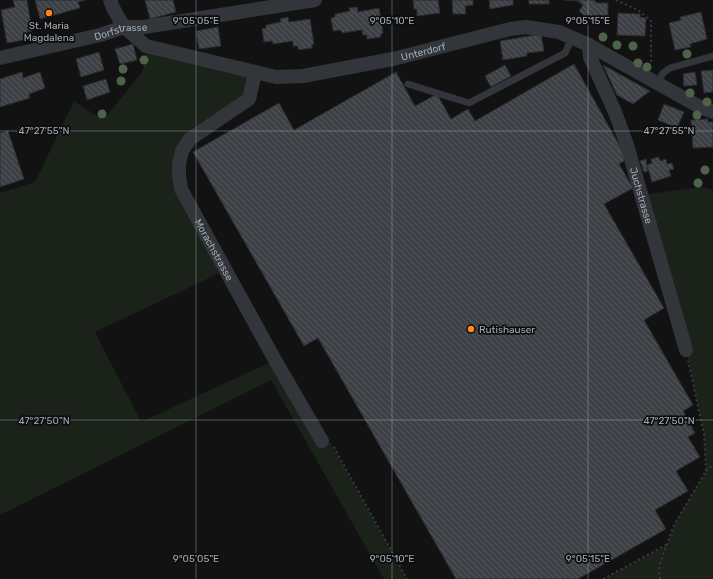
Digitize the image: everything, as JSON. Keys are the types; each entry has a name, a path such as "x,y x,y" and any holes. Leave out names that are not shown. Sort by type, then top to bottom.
{"street":[{"name":"Unterdorf","path":"110,0 124,27 146,46 276,78 303,76 348,68 455,44 510,29 543,29 559,32 589,45 698,106 713,112"},
{"name":"Dorfstrasse","path":"0,58 100,35 124,27 144,27 314,0"},
{"name":"Juchstrasse","path":"589,45 590,57 615,112 627,145 686,350"},
{"name":"Morachstrasse","path":"255,73 249,98 190,139 182,152 178,176 182,189 275,360 322,441"}],"lane":[{"path":"408,84 469,103 565,53 572,38"},
{"path":"653,80 670,68 713,56"}],"path":[{"path":"616,0 638,10 651,21 651,70 653,80"},
{"path":"686,350 704,434 706,470"},
{"path":"322,441 331,443 406,579"},
{"path":"660,579 659,566 674,525 706,470 713,465"},
{"path":"603,579 667,544"}],"shaded area":[{"path":"146,46 255,73 249,99 190,139 179,176 226,270 95,332 141,422 275,360 322,441 331,443 407,579 384,579 271,380 0,515 0,193 35,182 74,101 103,120 143,71"},
{"path":"701,187 713,190 713,579 603,579 667,545 674,525 706,471 704,434 686,350 640,195"}],"building":[{"path":"13,0 27,0 32,31 27,32 29,39 7,43 1,10 15,7"},
{"name":"St. Maria Magdalena","path":"35,0 86,0 78,2 80,8 40,19"},
{"path":"145,0 173,0 176,12 150,19"},
{"path":"413,0 438,0 440,13 417,16 417,9 414,9"},
{"path":"452,0 473,0 473,5 465,6 466,14 453,14"},
{"path":"489,0 513,0 513,5 490,9"},
{"path":"529,0 549,0 549,4 529,4"},
{"path":"564,0 594,0 597,3 608,3 608,18 594,18 591,22 579,11 583,5 578,1"},
{"path":"357,7 358,12 379,8 383,33 381,34 381,37 367,39 367,35 363,35 362,30 342,33 341,30 333,31 331,18 335,17 335,14 350,11 349,8"},
{"path":"701,12 707,39 690,44 691,47 675,50 669,23 681,20 680,17"},
{"path":"618,13 640,14 640,17 646,18 645,36 617,35"},
{"path":"288,17 289,22 310,19 314,44 312,44 312,48 298,50 298,46 293,46 293,41 273,44 272,41 264,42 262,29 266,28 266,25 281,22 280,19"},
{"path":"218,27 221,46 199,49 196,31"},
{"path":"541,34 544,51 527,53 527,56 503,60 500,41"},
{"path":"133,44 137,60 120,64 115,49"},
{"path":"99,52 104,70 81,77 76,59"},
{"name":"Rutishauser","path":"574,64 627,159 619,164 633,188 604,204 664,308 644,320 693,405 683,411 695,433 688,437 700,457 676,471 688,491 655,510 666,529 578,579 456,579 318,338 304,346 193,152 279,103 294,130 396,72 415,106 437,94 451,119 468,109 475,121"},
{"path":"505,65 511,76 491,87 485,76"},
{"path":"603,65 650,91 633,104 617,95"},
{"path":"713,70 713,92 704,93 701,71"},
{"path":"22,72 23,78 40,72 45,88 29,94 30,98 0,107 0,79"},
{"path":"695,72 697,85 684,86 683,74"},
{"path":"106,79 110,92 87,100 83,86"},
{"path":"664,104 684,112 677,128 658,120"},
{"path":"708,119 708,122 713,122 713,147 693,148 691,120"},
{"path":"8,131 24,179 0,187 0,133"},
{"path":"659,157 660,161 666,159 667,164 672,163 674,169 669,170 671,176 652,182 647,165 652,163 651,159"},
{"path":"646,159 648,171 644,172 640,161"}],"place":[{"name":"St. Maria Magdalena","path":"49,13"},
{"name":"Rutishauser","path":"471,329"}]}
